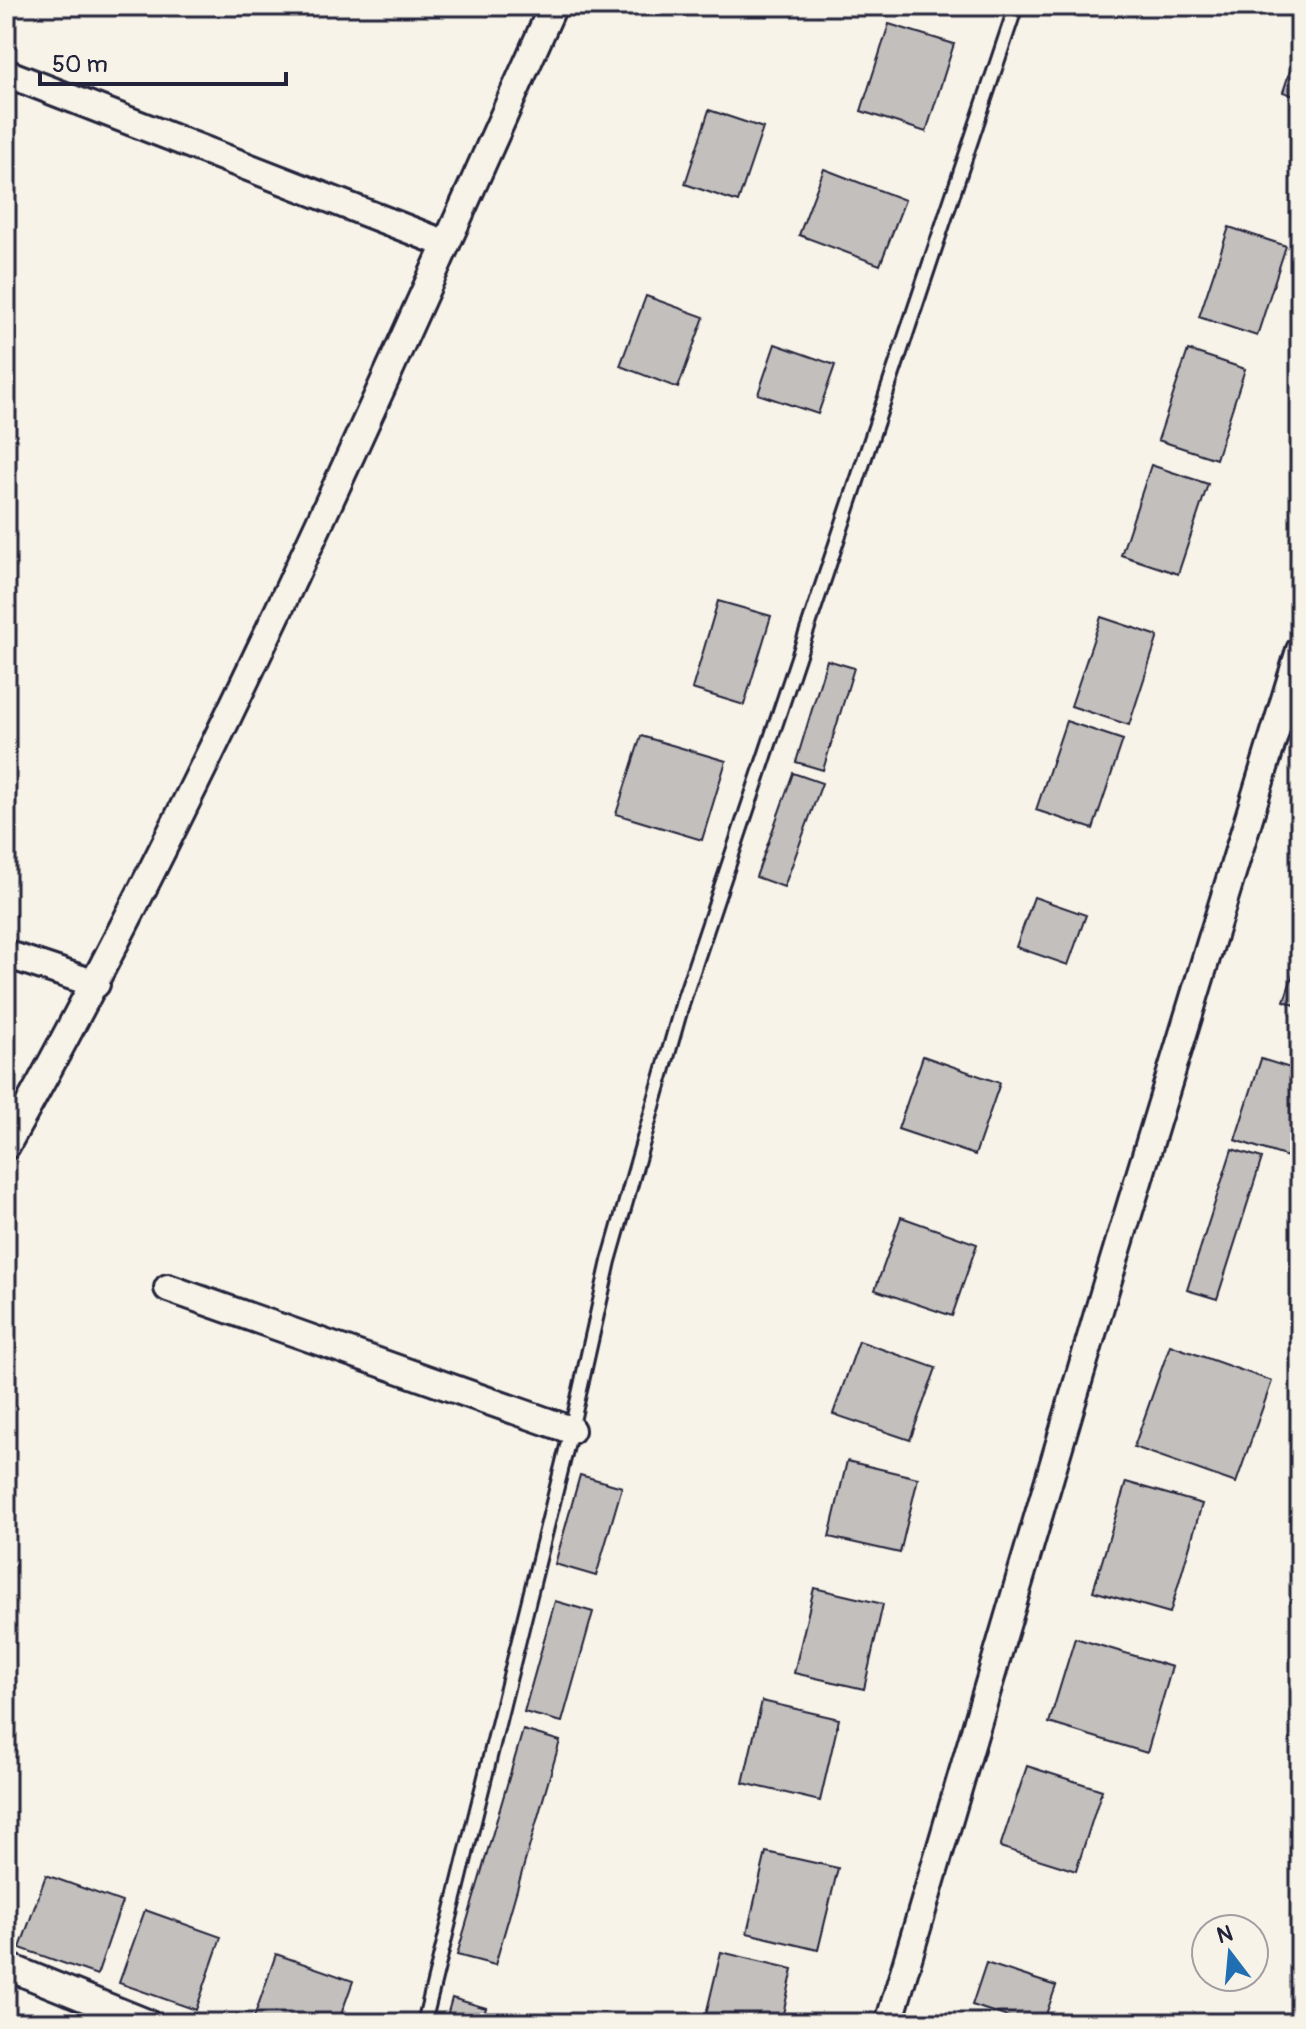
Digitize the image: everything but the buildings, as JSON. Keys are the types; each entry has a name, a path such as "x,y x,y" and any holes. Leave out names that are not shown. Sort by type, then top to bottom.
{"street":[{"path":"6,1146 96,984 270,633 553,6"},
{"path":"6,73 446,244"},
{"path":"889,2023 1107,1283 1300,650"},
{"path":"6,954 96,984"},
{"path":"168,1288 571,1430"},
{"path":"6,1966 147,2023"}],"lane":[{"path":"424,2023 571,1430 609,1261 684,998 1016,6"}]}
